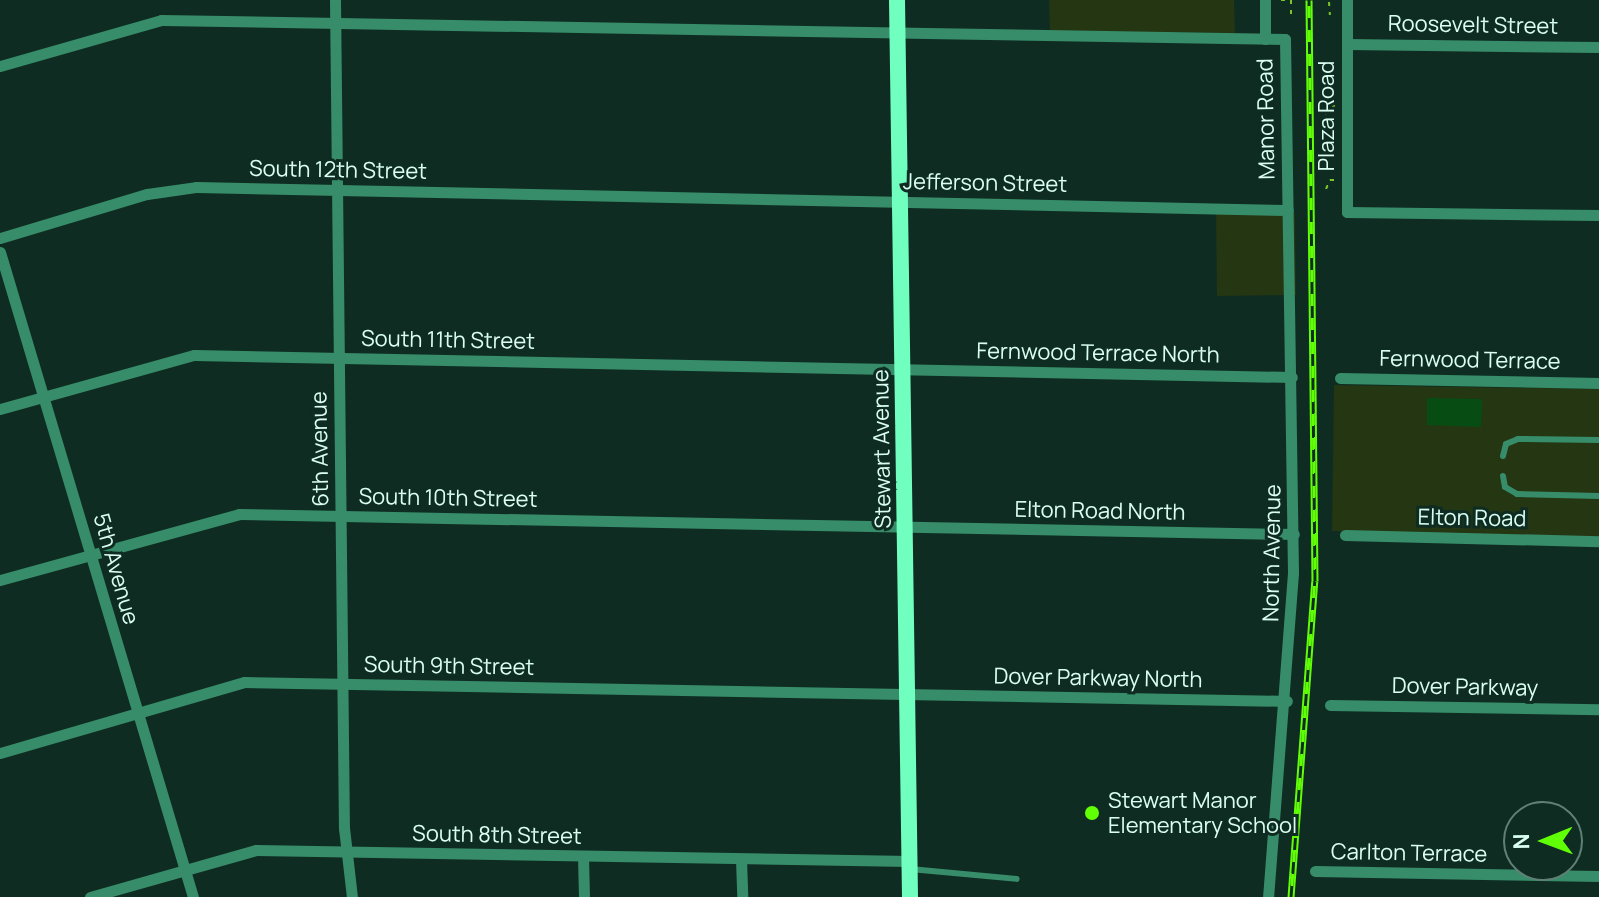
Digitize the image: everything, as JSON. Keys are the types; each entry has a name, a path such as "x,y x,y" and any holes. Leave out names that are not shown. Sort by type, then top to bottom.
{"main road":[{"name":"Stewart Avenue","path":"897,0 910,897"}],"street":[{"name":"6th Avenue","path":"335,0 345,852 352,897"},
{"name":"Manor Road","path":"1265,0 1265,39 1285,39 1288,210"},
{"name":"Plaza Road","path":"1347,0 1347,212 1599,215"},
{"path":"0,66 161,20 1265,39"},
{"name":"Roosevelt Street","path":"1347,44 1599,47"},
{"name":"South 12th Street","path":"0,238 166,190 682,197"},
{"name":"Jefferson Street","path":"682,197 1288,210"},
{"name":"North Avenue","path":"1268,897 1287,701 1294,534 1288,210"},
{"name":"5th Avenue","path":"0,252 193,897"},
{"name":"South 11th Street","path":"0,409 186,356 902,369"},
{"name":"Fernwood Terrace North","path":"902,369 1292,377"},
{"name":"Fernwood Terrace","path":"1340,378 1599,383"},
{"name":"South 10th Street","path":"0,580 239,514 905,527"},
{"name":"Elton Road North","path":"905,527 1294,534"},
{"name":"Elton Road","path":"1345,535 1599,541"},
{"name":"South 9th Street","path":"0,753 244,682 907,694"},
{"name":"Dover Parkway North","path":"907,694 1287,701"},
{"name":"Dover Parkway","path":"1330,705 1599,709"},
{"name":"South 8th Street","path":"90,897 256,850 910,865"},
{"path":"583,856 584,897"},
{"path":"741,859 742,897"},
{"name":"Carlton Terrace","path":"1315,871 1599,876"}],"lane":[{"path":"1503,456 1506,444 1518,439 1599,440"},
{"path":"1503,476 1505,487 1517,494 1599,496"},
{"path":"910,865 1017,879"}],"path":[{"path":"1281,0 1300,0"},
{"path":"1291,0 1291,17"},
{"path":"1329,2 1330,15"},
{"path":"1325,114 1329,114 1329,105"},
{"path":"1326,189 1330,180"}],"shaded area":[{"path":"1049,0 1234,0 1235,33 1050,31"},
{"path":"1216,212 1295,213 1296,295 1217,296"},
{"path":"1334,385 1599,389 1599,537 1332,531"},
{"path":"1427,398 1482,399 1481,427 1427,425"}],"railway":[{"path":"1291,897 1315,581 1309,0"}],"place":[{"name":"Stewart Manor Elementary School","path":"1092,813"}]}
